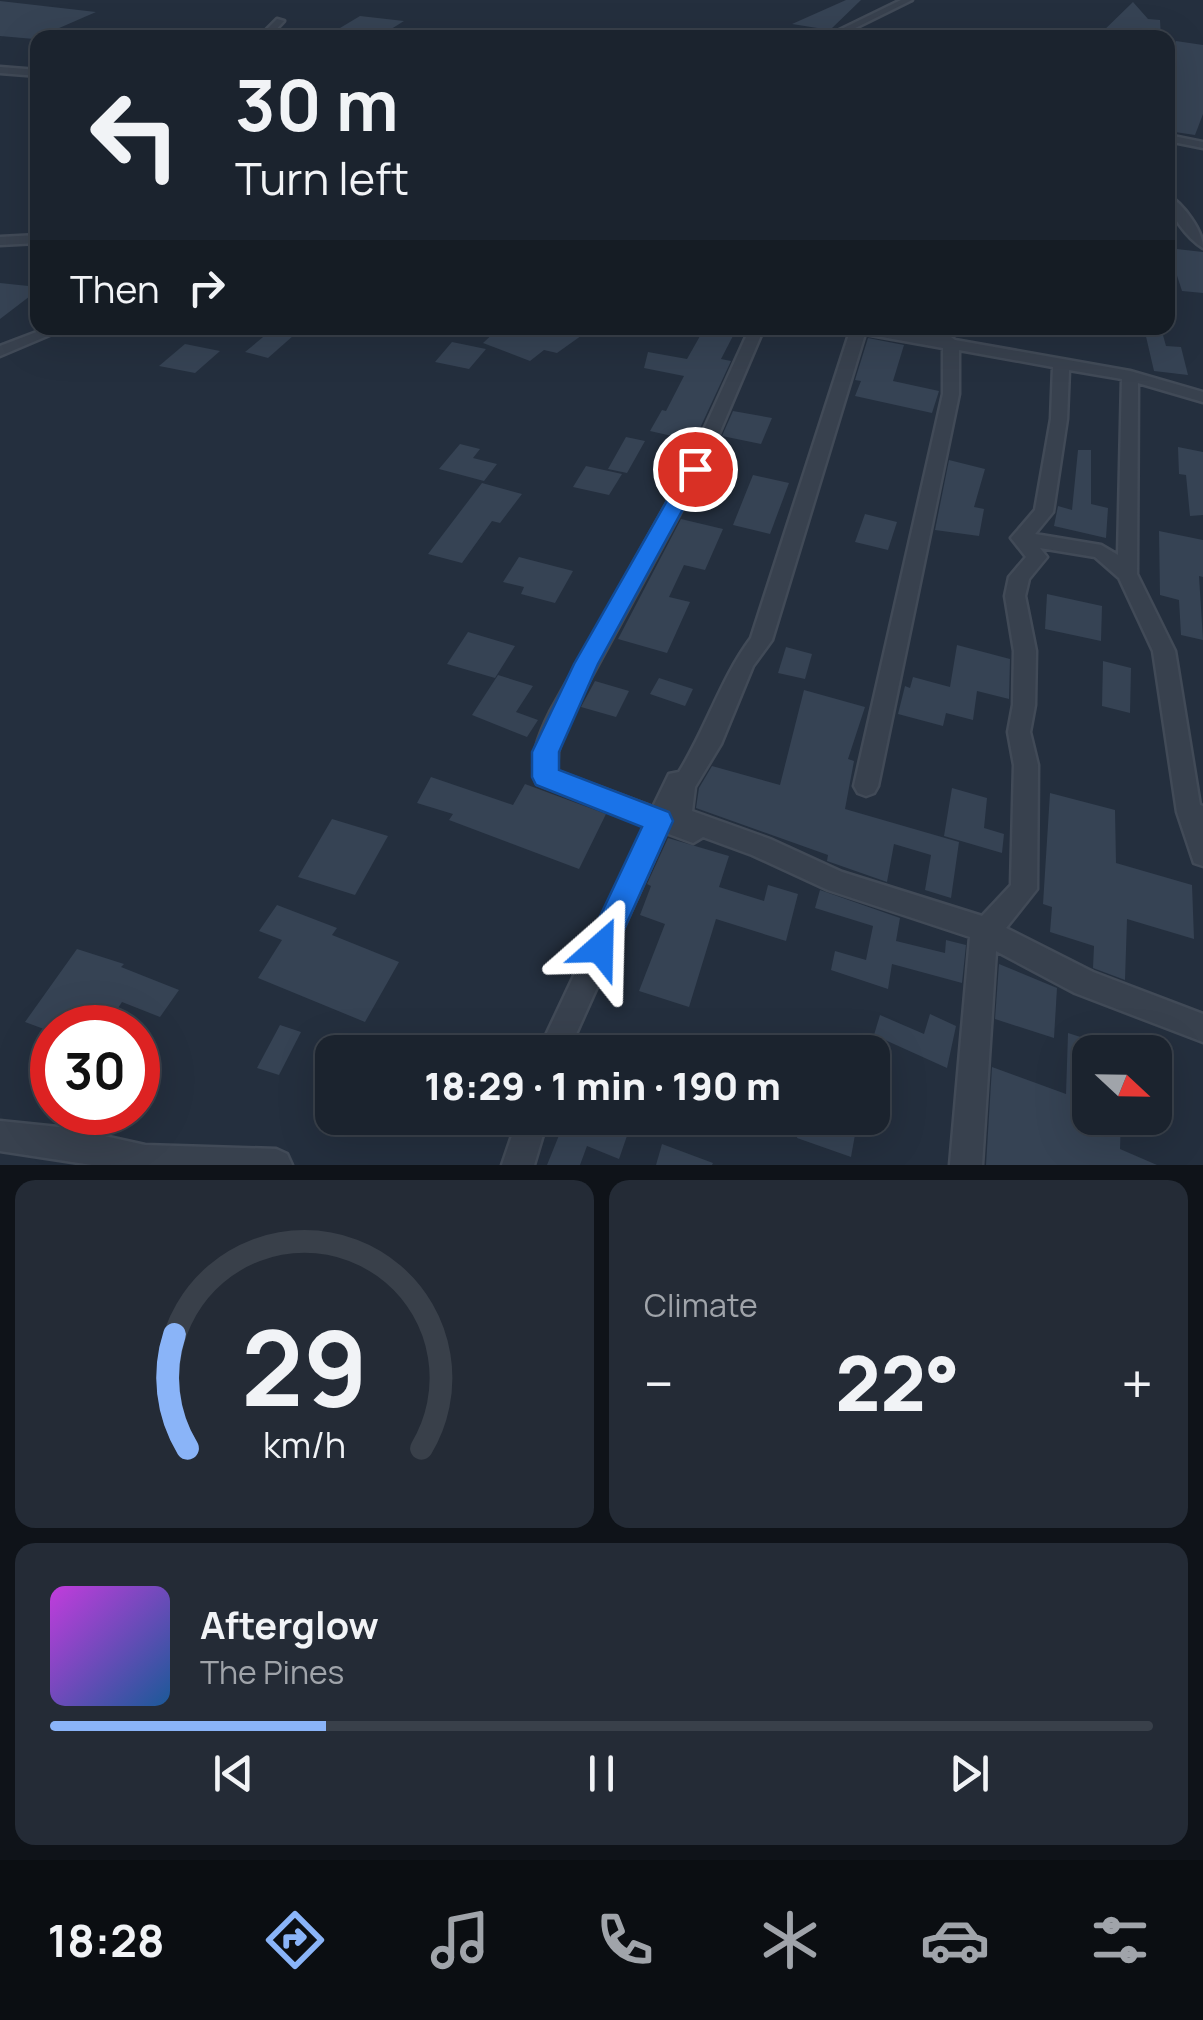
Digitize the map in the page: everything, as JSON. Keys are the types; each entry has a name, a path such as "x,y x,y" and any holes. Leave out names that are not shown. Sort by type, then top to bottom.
{"street":[{"path":"844,30 908,0"},
{"path":"275,30 280,21"},
{"path":"0,70 30,72"},
{"path":"1175,139 1203,145"},
{"path":"1175,207 1203,244"},
{"path":"0,241 30,240"},
{"path":"0,351 42,335"},
{"path":"753,335 695,469 586,664 546,752 545,777 659,821 969,922 1085,983 1203,1028"},
{"path":"818,873 761,846 679,817 683,785 709,744 744,663 762,640 857,335"},
{"path":"897,335 1130,376 1203,397"},
{"path":"939,335 951,345"},
{"path":"866,786 951,394 951,345"},
{"path":"1022,538 1044,512 1059,419 1061,363"},
{"path":"1127,574 1130,376"},
{"path":"1022,538 1100,552 1127,574 1164,651 1203,855"},
{"path":"966,1165 984,933 1024,890 1026,765 1019,732 1024,706 1025,651 1015,596 1019,577 1036,557 1022,538"},
{"path":"561,1035 693,748"},
{"path":"518,1165 528,1135"},
{"path":"0,1136 68,1144 145,1160 276,1165"}],"building":[{"path":"846,0 861,0 830,30 792,24"},
{"path":"0,1 96,12 55,30 30,30 30,39 0,36"},
{"path":"1133,2 1148,19 1160,20 1161,30 1104,30"},
{"path":"360,16 404,21 390,30 337,30"},
{"path":"1175,44 1203,45 1203,114 1195,135 1175,132"},
{"path":"1175,249 1203,252 1203,293 1182,291 1175,270"},
{"path":"0,283 30,286 30,296 0,319"},
{"path":"266,335 294,335 268,358 245,352"},
{"path":"492,335 582,335 557,353 544,350 530,361 483,343"},
{"path":"701,335 733,335 721,359 731,361 694,441 650,431 662,410 666,411 684,376 644,368 648,352 687,359"},
{"path":"1146,335 1163,335 1166,346 1181,347 1188,375 1154,371"},
{"path":"868,338 904,345 893,381 939,391 932,413 855,396 861,381 855,380"},
{"path":"452,342 486,349 469,369 435,362"},
{"path":"185,344 220,351 195,373 159,366"},
{"path":"733,411 772,418 761,444 722,436"},
{"path":"626,437 645,441 627,473 608,469"},
{"path":"460,444 480,449 473,458 497,464 484,481 439,469"},
{"path":"1178,447 1203,452 1203,515 1190,516 1186,475 1179,474"},
{"path":"1078,450 1091,450 1091,504 1108,508 1106,538 1054,526 1058,506 1072,510"},
{"path":"949,460 985,469 974,507 984,509 979,536 935,530"},
{"path":"586,466 622,474 609,495 573,487"},
{"path":"753,475 789,483 770,534 733,525"},
{"path":"482,483 522,494 500,523 492,521 462,563 428,554"},
{"path":"865,514 897,522 888,550 855,542"},
{"path":"681,519 723,529 705,570 684,565 669,597 690,602 667,653 618,639"},
{"path":"1159,531 1203,540 1203,577 1199,576 1203,640 1181,635 1179,600 1160,595"},
{"path":"519,557 573,571 555,603 521,594 524,587 503,582"},
{"path":"1047,594 1102,606 1101,641 1045,629"},
{"path":"468,632 515,646 495,678 447,664"},
{"path":"957,645 1010,659 1009,699 977,691 973,720 946,713 943,726 898,714 905,686 910,688 913,677 950,687"},
{"path":"786,647 812,654 805,679 778,673"},
{"path":"1103,661 1131,668 1130,713 1102,706"},
{"path":"498,675 533,686 516,712 538,720 527,737 472,715"},
{"path":"659,678 693,689 685,706 650,694"},
{"path":"595,681 629,691 616,717 581,707"},
{"path":"804,690 865,707 848,759 854,761 845,809 959,842 951,898 925,890 931,855 894,844 887,882 827,861 828,855 696,808 699,788 712,766 780,785"},
{"path":"431,777 513,805 525,784 606,814 579,869 449,820 453,814 417,803"},
{"path":"952,788 987,798 984,828 1004,834 1002,853 944,836"},
{"path":"1050,793 1115,810 1116,863 1192,885 1194,939 1127,919 1125,980 1093,968 1094,946 1050,932 1052,907 1043,904"},
{"path":"332,819 388,836 355,895 298,877"},
{"path":"668,838 729,856 719,887 764,901 768,885 798,894 786,941 716,919 689,1007 639,991 665,924 640,915 651,886 647,884"},
{"path":"820,890 900,918 896,941 945,953 946,940 966,945 962,983 892,964 888,989 831,970 835,951 866,960 873,926 815,908"},
{"path":"277,905 337,928 332,935 399,962 365,1022 258,978 282,940 259,931"},
{"path":"77,949 124,964 121,967 179,990 160,1017 160,1005 122,1002 37,1005"},
{"path":"999,964 1057,988 1054,1038 995,1019"},
{"path":"930,1014 956,1026 947,1068 890,1042 890,1035 874,1035 880,1015 924,1034"},
{"path":"280,1025 301,1032 279,1075 257,1068"},
{"path":"1068,1033 1074,1035 1072,1135 1120,1135 1120,1149 1157,1165 986,1165 992,1067 1066,1094"},
{"path":"559,1135 627,1135 619,1159 587,1146 580,1165 547,1165"},
{"path":"798,1135 855,1135 851,1157 797,1138"},
{"path":"662,1144 713,1163 656,1165"}],"route":[{"path":"600,948 659,821 545,777 546,752 558,718 586,664 695,469"}]}
